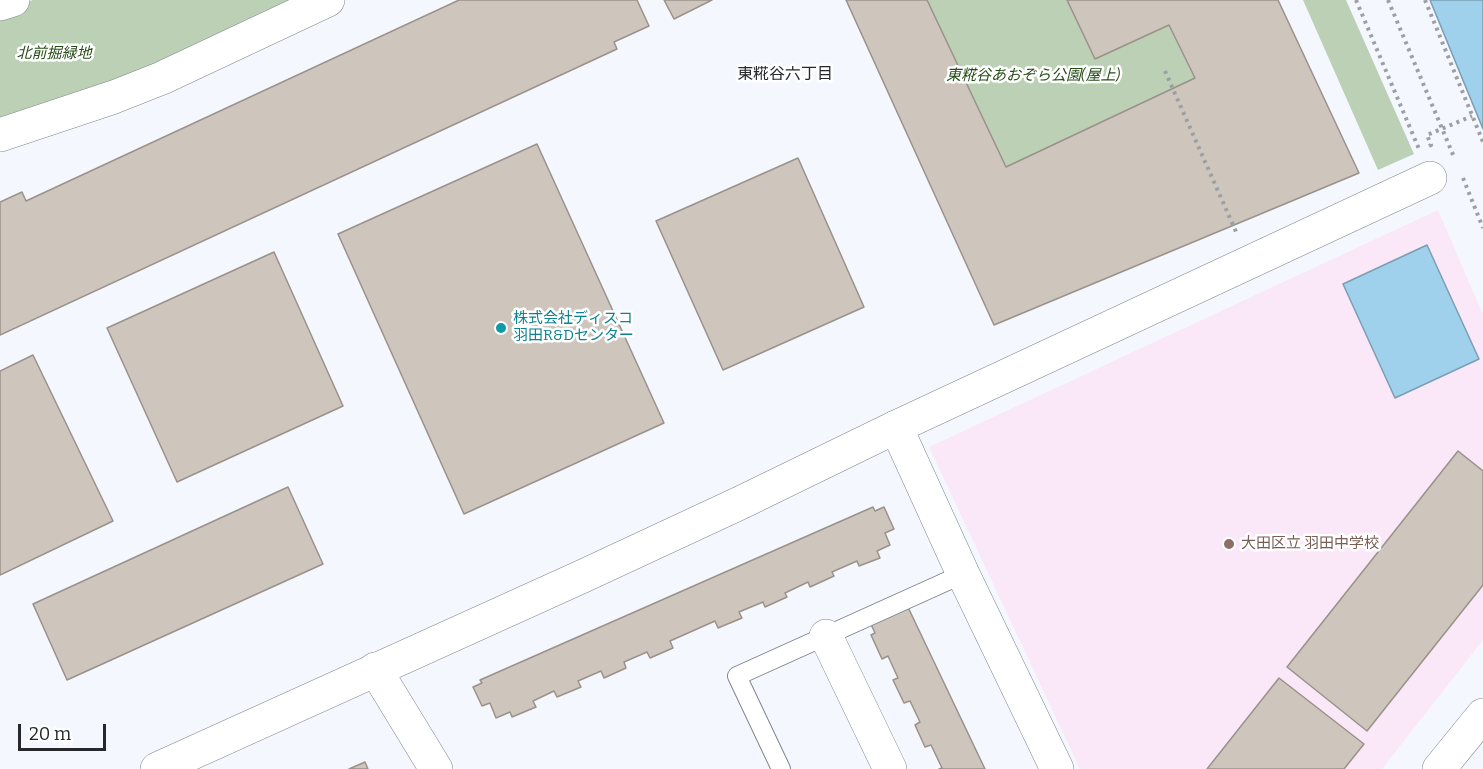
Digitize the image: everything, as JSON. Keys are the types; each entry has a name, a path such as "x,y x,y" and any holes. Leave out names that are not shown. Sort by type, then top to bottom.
{"main road":[{"path":"0,4 13,0"},
{"path":"0,135 114,97 162,78 328,0"},
{"path":"157,769 195,761 375,669 709,518 896,427 1449,171"},
{"path":"896,427 963,574 1058,769"},
{"path":"826,636 890,769"},
{"path":"375,669 436,769"},
{"path":"1439,769 1483,716"}],"lane":[{"path":"781,769 737,676 963,574"}],"path":[{"path":"1356,0 1449,171 1483,228"},
{"path":"1388,0 1443,128 1449,171"},
{"path":"1425,0 1483,141"},
{"path":"1165,71 1236,233"},
{"path":"1431,145 1427,135 1473,116"}],"shaded area":[{"name":"大田区立 羽田中学校","path":"1438,210 1483,315 1483,640 1382,769 1080,769 929,447"}],"green space":[{"name":"北前掘緑地","path":"33,0 290,0 125,85 0,129 0,11"},
{"name":"東糀谷あおぞら公園(屋上)","path":"927,0 1067,0 1095,59 1169,25 1195,78 1006,167"},
{"path":"1303,0 1346,0 1414,154 1378,170"}],"water":[{"path":"1430,0 1483,0 1483,129"},
{"path":"1427,245 1479,359 1395,398 1343,284"}],"building":[{"path":"459,0 637,0 649,26 614,42 617,49 0,335 0,202 22,192 26,201"},
{"path":"664,0 712,0 674,19"},
{"path":"846,0 927,0 1006,167 1195,78 1169,25 1095,59 1067,0 1278,0 1359,173 994,325"},
{"name":"株式会社ディスコ 羽田R&Dセンター","path":"537,144 664,423 464,514 338,234"},
{"path":"798,158 864,307 723,370 656,221"},
{"path":"274,252 343,406 177,482 107,328"},
{"path":"33,355 113,521 0,575 0,371"},
{"path":"1458,451 1483,471 1483,585 1367,731 1287,667"},
{"path":"288,487 323,564 67,680 33,604"},
{"path":"873,507 875,511 884,507 894,529 885,533 890,545 877,551 880,558 859,566 857,561 832,572 834,576 810,587 808,582 785,593 787,597 765,607 763,602 739,612 742,618 718,628 715,621 670,641 673,648 650,658 647,652 624,662 626,668 604,678 601,671 578,681 581,687 557,697 554,691 533,701 536,707 512,717 510,712 496,718 490,703 482,706 473,687 482,683 480,680"},
{"path":"906,603 985,769 939,769 942,768 931,745 925,747 915,725 920,722 910,701 904,703 893,680 898,678 888,656 882,659 871,635 875,633 869,620"},
{"path":"1279,678 1364,744 1344,769 1207,769"},
{"path":"365,762 368,769 349,769"}],"place":[{"name":"株式会社ディスコ 羽田R&Dセンター","path":"501,328"},
{"name":"大田区立 羽田中学校","path":"1229,544"}],"district":[{"name":"東糀谷六丁目","path":"785,75"}]}
